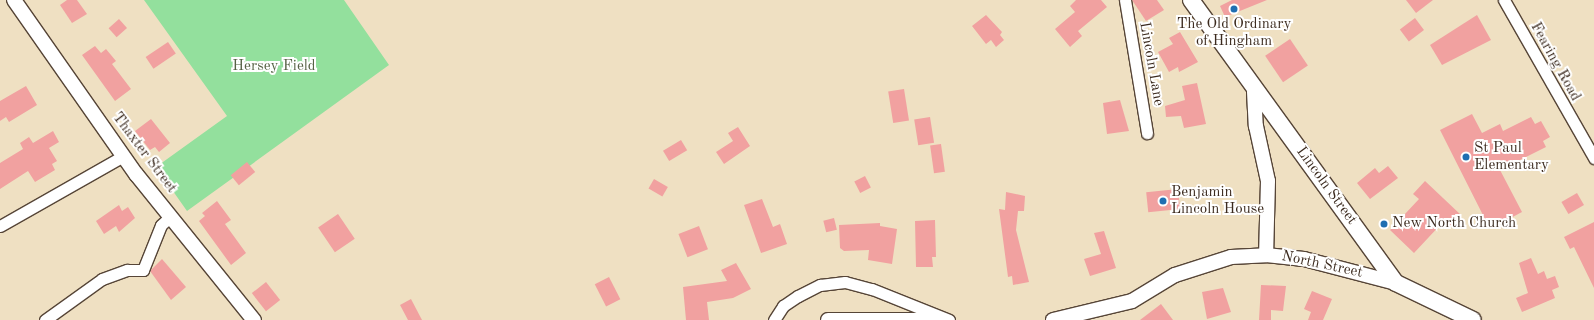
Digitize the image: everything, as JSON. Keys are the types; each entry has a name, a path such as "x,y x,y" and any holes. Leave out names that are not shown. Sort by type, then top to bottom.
{"main road":[{"name":"Lincoln Street","path":"1191,0 1254,92 1396,283"},
{"name":"North Street","path":"1396,283 1473,320"}],"street":[{"name":"Thaxter Street","path":"14,0 123,156 254,320"},
{"name":"Lincoln Lane","path":"1125,0 1147,133"},
{"name":"Fearing Road","path":"1504,0 1594,158"},
{"path":"1254,92 1256,126 1268,181 1266,255"},
{"path":"0,226 123,156"},
{"path":"45,320 97,282 127,270 143,270 161,225 171,216"},
{"name":"North Street","path":"1053,320 1132,301 1175,275 1209,262 1266,255 1329,264 1396,283"},
{"path":"774,320 783,306 798,296 820,285 845,282 872,289 948,320"},
{"path":"828,320 933,320"}],"green space":[{"name":"Hersey Field","path":"144,0 344,0 389,65 187,211 156,167 227,116"}],"building":[{"path":"67,0 77,0 87,14 72,23 60,5"},
{"path":"1076,0 1101,0 1107,7 1078,31 1082,36 1070,47 1055,29 1075,12 1070,6"},
{"path":"1132,0 1157,0 1164,10 1146,21"},
{"name":"The Old Ordinary of Hingham","path":"1232,0 1267,0 1225,17 1220,6"},
{"path":"1406,0 1433,0 1416,13"},
{"path":"986,15 1002,32 1000,35 1004,40 996,47 991,40 986,44 972,26"},
{"path":"1477,15 1491,40 1442,65 1430,45"},
{"path":"1415,18 1424,30 1409,41 1400,29"},
{"path":"119,19 127,28 117,37 109,28"},
{"path":"1180,32 1198,62 1179,72 1178,67 1169,72 1158,52 1173,44 1169,38"},
{"path":"1290,39 1308,66 1283,82 1265,56"},
{"path":"168,42 176,54 153,69 146,57"},
{"path":"95,46 101,53 106,49 116,61 112,64 131,89 115,101 82,55"},
{"path":"1197,83 1206,124 1184,128 1181,116 1166,117 1165,106 1185,100 1182,86"},
{"path":"26,86 37,105 9,122 6,117 0,121 0,101"},
{"path":"904,89 909,121 893,123 888,92"},
{"path":"1120,100 1129,131 1107,134 1103,103"},
{"path":"1472,114 1482,133 1500,124 1503,131 1531,117 1535,124 1541,121 1550,137 1543,141 1546,147 1500,170 1522,212 1490,229 1440,130"},
{"path":"930,117 934,143 918,145 914,120"},
{"path":"151,119 170,143 159,152 155,147 150,150 135,131"},
{"path":"738,127 750,146 724,164 716,152 733,141 728,133"},
{"path":"53,131 59,142 49,148 57,161 52,164 55,170 35,182 28,171 0,189 0,163 23,149 20,143 29,137 33,143"},
{"path":"681,140 687,150 669,161 663,151"},
{"path":"941,144 945,172 934,173 930,146"},
{"path":"247,162 255,172 239,185 231,175"},
{"path":"1388,166 1398,178 1370,199 1357,183 1375,168 1379,173"},
{"path":"865,176 871,188 860,193 854,181"},
{"path":"654,179 668,187 662,197 648,189"},
{"path":"1425,181 1461,215 1449,227 1443,222 1414,253 1390,230 1419,199 1413,194"},
{"name":"Benjamin Lincoln House","path":"1178,189 1180,209 1148,212 1146,192"},
{"path":"1006,192 1025,196 1024,211 1018,211 1016,230 1029,282 1013,285 1012,276 1008,277 999,209 1005,210"},
{"path":"1577,193 1584,205 1568,214 1561,202"},
{"path":"762,199 773,227 780,224 787,244 761,253 744,205"},
{"path":"217,201 231,220 225,224 246,253 231,265 199,221 205,216 202,213"},
{"path":"119,205 122,211 128,207 135,218 119,232 116,226 104,234 96,221"},
{"path":"338,214 355,239 335,252 318,227"},
{"path":"834,218 837,230 826,232 823,221"},
{"path":"935,220 936,257 932,257 933,267 916,267 915,221"},
{"path":"1594,222 1594,288 1574,247 1570,249 1564,237"},
{"path":"880,223 880,226 897,229 892,264 868,260 869,250 844,251 840,248 839,225"},
{"path":"699,226 708,249 687,257 678,234"},
{"path":"1104,231 1116,268 1090,276 1084,259 1101,254 1094,233"},
{"path":"1531,258 1538,274 1544,271 1547,279 1555,276 1559,287 1552,290 1555,298 1522,312 1516,298 1528,293 1519,263"},
{"path":"162,259 186,287 171,300 150,271"},
{"path":"736,263 751,289 733,298 707,302 709,320 686,320 683,287 727,281 721,270"},
{"path":"609,277 620,299 606,307 595,284"},
{"path":"266,282 280,300 266,311 252,293"},
{"path":"1261,285 1286,286 1283,311 1271,310 1271,320 1259,320"},
{"path":"1223,288 1231,312 1207,319 1202,292"},
{"path":"1312,291 1332,299 1323,320 1308,320 1311,312 1304,309"},
{"path":"411,299 422,320 408,320 400,305"},
{"path":"1161,304 1173,320 1140,320"}],"place":[{"name":"The Old Ordinary of Hingham","path":"1234,9"},
{"name":"St Paul Elementary","path":"1466,157"},
{"name":"Benjamin Lincoln House","path":"1163,201"},
{"name":"New North Church","path":"1384,224"}]}
